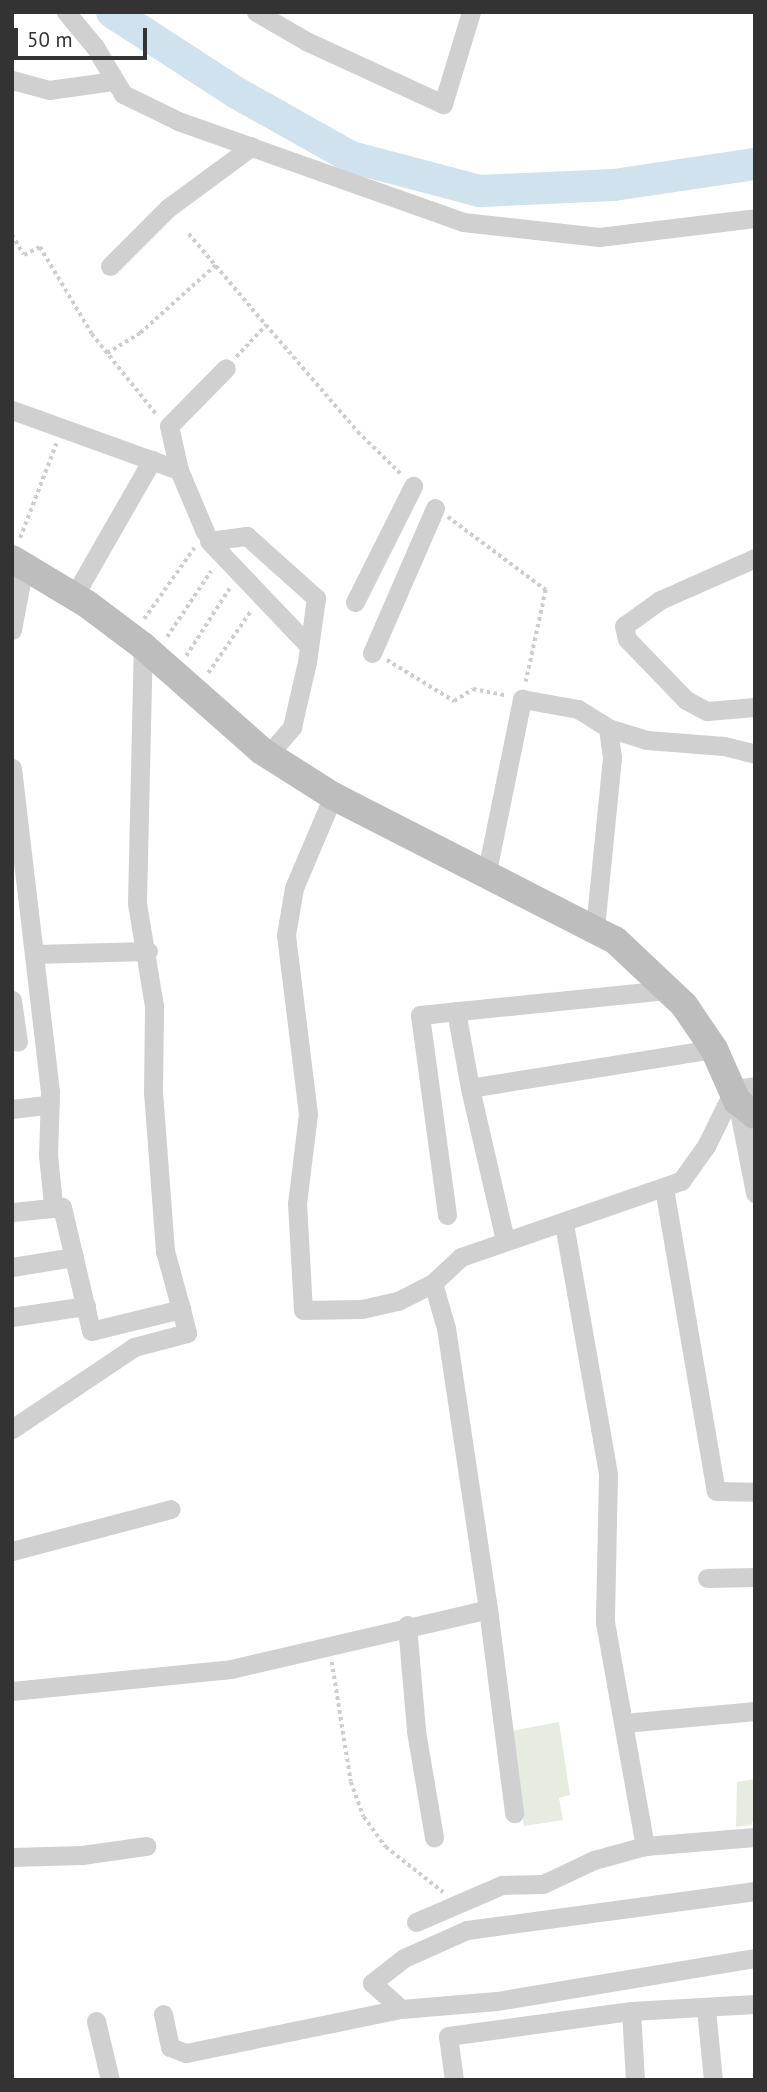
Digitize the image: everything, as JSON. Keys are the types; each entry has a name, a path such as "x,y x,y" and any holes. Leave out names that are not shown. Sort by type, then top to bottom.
{"main road":[{"path":"18,557 151,653 268,755 333,796 595,929 622,947 684,1005 745,1098"}],"street":[{"path":"65,12 96,47 123,94 178,121 463,222 599,237 725,225 755,218"},
{"path":"256,12 306,41 443,104 471,12"},
{"path":"12,80 49,90 114,80"},
{"path":"110,266 168,208 252,146"},
{"path":"205,532 179,470 169,426 226,368"},
{"path":"12,410 179,470"},
{"path":"74,596 152,460"},
{"path":"355,602 413,485"},
{"path":"373,653 435,508"},
{"path":"268,755 292,727 308,645 316,598 247,536 209,541 308,645"},
{"path":"12,630 18,557"},
{"path":"755,558 660,600 624,626 627,639 686,700 706,711 755,707"},
{"path":"12,1429 134,1347 187,1333 165,1251 148,951 137,903 151,653"},
{"path":"486,876 523,699 578,709 608,728 647,740 724,746 755,754"},
{"path":"595,929 612,757 608,728"},
{"path":"12,768 45,1043 50,1104 48,1155 53,1204 62,1207"},
{"path":"333,796 294,888 286,934 308,1114 297,1203 303,1310 362,1309 398,1301 433,1283 461,1257 505,1240 564,1224 681,1181 745,1098"},
{"path":"35,954 148,951"},
{"path":"447,1215 420,1015 667,990"},
{"path":"12,1000 15,1042 45,1043"},
{"path":"456,1011 470,1088 505,1240"},
{"path":"470,1088 714,1049"},
{"path":"745,1098 755,1193"},
{"path":"12,1109 50,1104"},
{"path":"664,1188 716,1491 755,1493"},
{"path":"62,1207 91,1331 181,1309"},
{"path":"12,1212 62,1207"},
{"path":"564,1224 608,1474 605,1622 645,1846"},
{"path":"12,1267 74,1257"},
{"path":"433,1283 446,1328 488,1609 514,1813"},
{"path":"12,1317 86,1306"},
{"path":"12,1551 171,1509"},
{"path":"706,1578 755,1577"},
{"path":"12,1691 231,1669 328,1643 488,1609"},
{"path":"407,1625 416,1731 434,1837"},
{"path":"624,1723 755,1711"},
{"path":"416,1922 502,1885 543,1884 594,1860 645,1846 755,1837"},
{"path":"12,1857 82,1856 146,1846"},
{"path":"401,2009 372,1983 404,1958 467,1930 755,1891"},
{"path":"163,2014 170,2047 186,2053 401,2009 497,2001 755,1958"},
{"path":"454,2080 448,2036 631,2011 706,2009 755,2004"},
{"path":"706,2009 713,2080"},
{"path":"626,2080 635,2080 631,2011"},
{"path":"96,2021 110,2080"}],"path":[{"path":"189,234 218,263 266,325"},
{"path":"12,235 24,255 40,247 107,354 149,408 169,426"},
{"path":"107,354 140,333 218,263"},
{"path":"18,557 62,428"},
{"path":"151,653 205,532"},
{"path":"151,653 222,554"},
{"path":"151,653 240,572"},
{"path":"195,692 262,594"},
{"path":"373,653 454,701 473,689 523,699"},
{"path":"328,1643 351,1782 364,1817 386,1847 414,1872 457,1901 476,1896"}],"shaded area":[{"path":"559,1722 570,1795 559,1798 563,1820 524,1826 511,1731"},
{"path":"755,1779 755,1817 751,1825 736,1827 737,1782"}],"waterway":[{"path":"112,12 235,92 351,157 480,191 614,185 755,164"}]}
